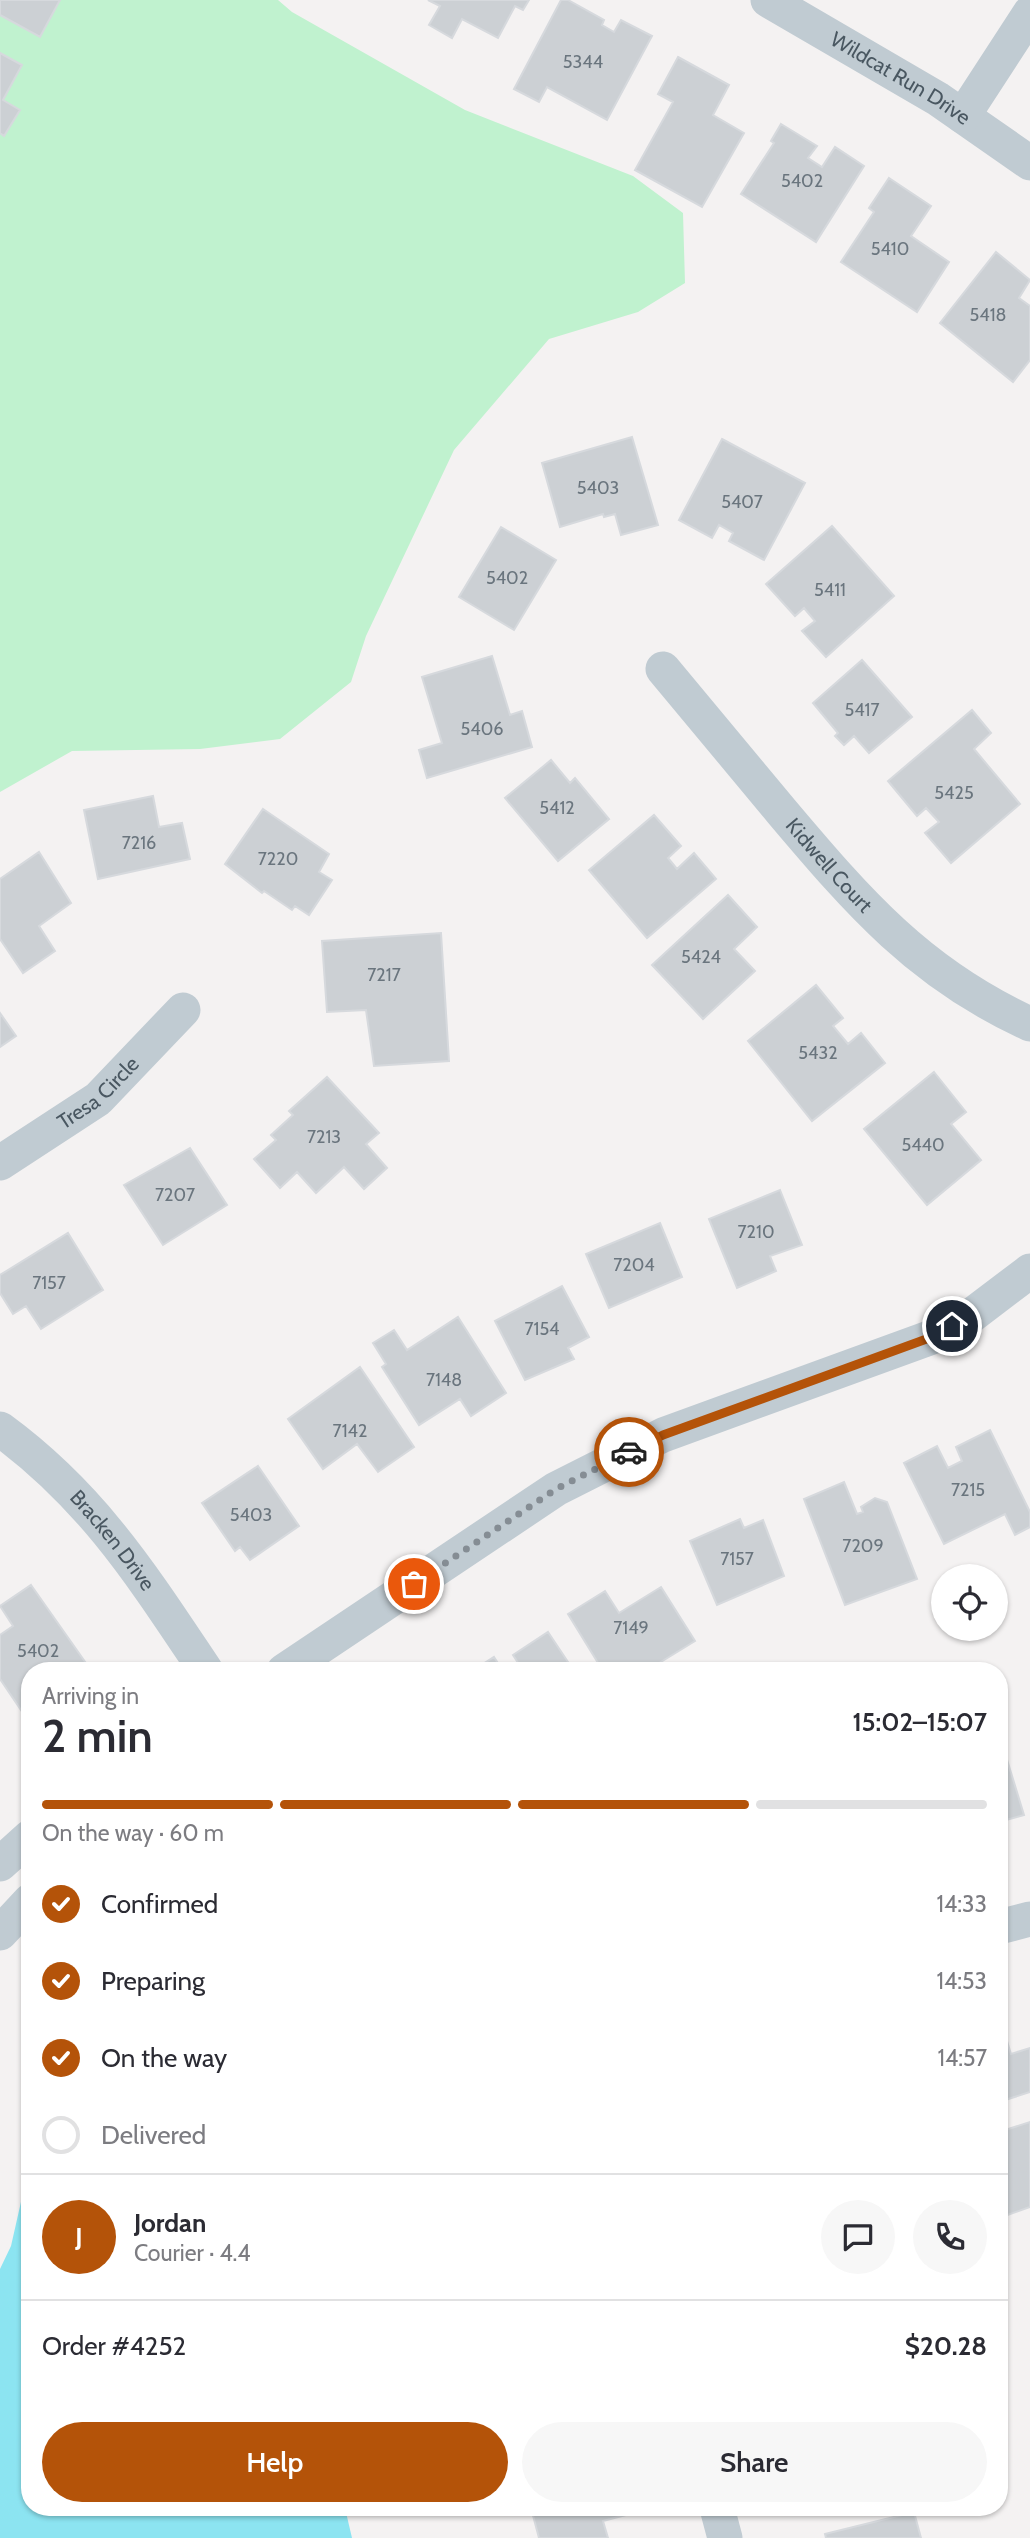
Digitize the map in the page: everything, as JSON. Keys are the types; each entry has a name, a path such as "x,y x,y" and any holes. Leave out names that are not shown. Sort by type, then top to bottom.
{"street":[{"name":"Wildcat Run Drive","path":"768,0 963,116 1030,163"},
{"path":"963,116 1030,13"},
{"name":"Kidwell Court","path":"663,669 876,920 957,984 1030,1024"},
{"name":"Tresa Circle","path":"0,1163 98,1099 183,1010"},
{"path":"297,1662 556,1489 591,1470 663,1435 932,1337 972,1315 1030,1271"},
{"name":"Bracken Drive","path":"0,1429 77,1493 108,1529 200,1662"},
{"path":"0,1864 21,1845"},
{"path":"0,1933 21,1911"},
{"path":"1008,1925 1030,1919"},
{"path":"719,2516 725,2538"}],"green space":[{"path":"0,0 278,0 292,12 465,110 633,176 683,213 685,283 638,312 549,339 454,450 366,636 351,682 280,739 200,749 72,751 0,792"}],"water":[{"path":"21,2202 21,2516 347,2516 352,2538 0,2538 0,2269 11,2246"}],"building":[{"path":"0,0 60,0 40,37 0,15"},
{"path":"428,0 529,0 523,10 515,6 498,38 462,19 452,38 429,25 440,6"},
{"path":"561,0 568,0 604,20 602,25 614,32 621,20 652,36 607,120 547,87 539,102 514,89"},
{"path":"0,53 22,65 3,100 20,110 4,136 0,133"},
{"path":"678,57 729,85 713,115 744,133 702,207 635,170 673,102 658,94"},
{"path":"781,124 817,146 808,158 822,167 835,147 864,166 816,242 741,194 774,143 771,141"},
{"path":"889,178 931,206 911,236 949,262 917,312 841,262 874,212 869,208"},
{"path":"996,252 1030,280 1019,298 1030,306 1030,360 1013,382 940,323"},
{"path":"632,437 658,525 621,535 615,514 604,517 603,514 560,527 542,463"},
{"path":"722,439 805,483 764,560 729,541 733,533 719,525 712,538 679,520"},
{"path":"832,526 894,596 826,657 802,631 815,621 804,608 795,616 766,584"},
{"path":"501,527 556,560 514,630 459,597"},
{"path":"492,656 510,715 522,711 532,747 427,778 419,750 442,743 422,677"},
{"path":"862,660 912,717 869,753 854,736 844,745 835,736 838,733 813,703"},
{"path":"972,710 991,733 974,749 1020,804 951,863 925,833 939,822 926,808 917,816 888,781"},
{"path":"551,760 570,783 575,778 609,819 558,861 505,798"},
{"path":"153,796 159,827 182,823 190,859 98,879 84,810"},
{"path":"263,809 329,854 319,872 332,880 309,915 295,906 292,910 264,891 262,893 225,864"},
{"path":"654,815 681,846 668,858 677,869 694,853 716,879 647,938 589,870"},
{"path":"39,852 71,903 39,926 55,951 23,973 0,939 0,879"},
{"path":"728,895 757,927 734,949 755,971 703,1019 652,965"},
{"path":"441,933 449,1061 374,1066 366,1010 327,1012 322,941"},
{"path":"816,985 843,1018 833,1026 848,1044 861,1033 885,1063 812,1121 748,1041"},
{"path":"0,1013 16,1036 0,1047"},
{"path":"934,1072 966,1112 951,1124 981,1160 927,1205 864,1129"},
{"path":"327,1077 379,1133 366,1144 387,1168 364,1189 344,1167 316,1193 297,1172 280,1188 254,1159 276,1140 271,1135 293,1115 289,1111"},
{"path":"190,1148 227,1205 163,1245 124,1185"},
{"path":"780,1190 802,1245 770,1256 776,1271 737,1288 709,1219"},
{"path":"660,1223 682,1277 609,1308 586,1254"},
{"path":"68,1233 103,1290 41,1329 26,1306 13,1314 0,1293 0,1275"},
{"path":"562,1286 589,1337 568,1348 574,1359 525,1380 495,1321"},
{"path":"458,1317 506,1393 471,1416 460,1399 419,1425 382,1367 386,1364 373,1343 394,1330 407,1350"},
{"path":"360,1367 414,1447 378,1472 357,1444 323,1469 288,1419"},
{"path":"990,1430 1030,1512 1030,1527 1015,1535 1005,1514 944,1544 904,1463 937,1446 948,1468 962,1461 956,1447"},
{"path":"258,1466 299,1526 250,1560 240,1547 235,1551 202,1503"},
{"path":"844,1482 857,1514 863,1512 861,1507 875,1498 887,1502 917,1579 845,1605 804,1499"},
{"path":"740,1519 744,1528 763,1520 784,1576 717,1605 690,1541"},
{"path":"31,1585 85,1662 21,1662 21,1710 0,1679 0,1635 13,1626 0,1606"},
{"path":"661,1587 695,1641 661,1662 597,1662 568,1614 605,1591 619,1613"},
{"path":"548,1632 568,1662 518,1662 513,1655"},
{"path":"1008,1763 1024,1815 1008,1819"},
{"path":"1008,2044 1011,2054 1030,2048 1030,2092 1008,2099"},
{"path":"1030,2122 1030,2207 1008,2215 1008,2129"},
{"path":"533,2516 622,2516 603,2521 608,2538 539,2538"},
{"path":"898,2516 915,2516 921,2538 826,2538 825,2534"}],"way so far":[{"path":"414,1584 556,1489 629,1452"}],"route":[{"path":"629,1452 663,1435 932,1337 952,1326"}]}
